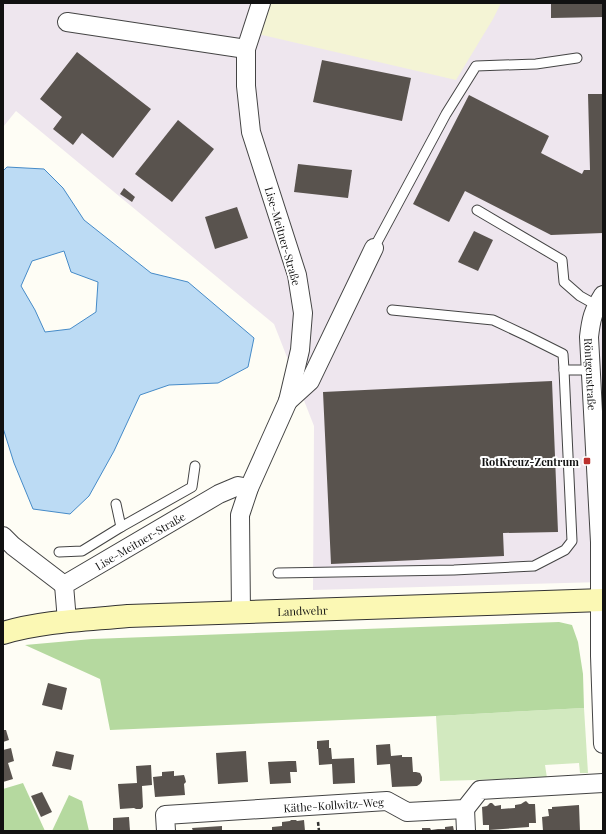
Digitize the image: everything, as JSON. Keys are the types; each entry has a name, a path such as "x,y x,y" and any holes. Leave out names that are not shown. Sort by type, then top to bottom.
{"main road":[{"name":"Landwehr","path":"3,633 66,621 128,616 602,600"}],"street":[{"name":"Lise-Meitner-Straße","path":"241,612 240,515 249,488 288,401 300,350 303,312 297,275 251,132 246,86 246,49 261,3"},
{"path":"68,22 246,49"},
{"path":"288,401 310,381 374,248"},
{"name":"Röntgenstraße","path":"600,300 591,318 589,337 590,370 598,404 602,600 600,656 603,744"},
{"name":"Lise-Meitner-Straße","path":"64,585 219,494 238,486 249,488"},
{"path":"3,536 13,546 64,585 66,621"},
{"path":"466,831 465,809 480,790 603,783"},
{"name":"Käthe-Kollwitz-Weg","path":"166,831 165,815 387,801 407,812 465,809"}],"lane":[{"path":"374,248 446,114 476,66 536,64 577,58"},
{"path":"477,210 562,260 564,282 580,296 600,300"},
{"path":"278,574 454,570 534,566 565,550 572,541 563,354 493,320 392,310"},
{"path":"564,370 590,370"},
{"path":"59,552 82,551 120,527 192,487 195,466"},
{"path":"116,504 120,527"},
{"path":"109,535 120,552"}],"shaded area":[{"path":"3,3 603,3 603,582 313,590 314,426 274,324 16,111 3,127"}],"green space":[{"path":"268,3 501,3 456,80 258,34"},
{"path":"559,622 572,625 578,642 583,674 584,708 110,730 100,679 25,645 92,639"},
{"path":"584,708 588,773 580,773 579,763 545,765 547,778 440,781 436,716"},
{"path":"23,783 45,831 3,831 3,789"},
{"path":"69,795 82,801 89,831 52,831"}],"water":[{"path":"7,167 44,169 63,188 84,220 151,273 188,282 254,338 248,367 218,383 169,385 140,395 114,451 89,496 70,514 33,509 14,463 3,428 3,171","holes":["64,251 71,272 98,282 96,312 70,329 45,332 35,310 21,286 32,261"]}],"building":[{"path":"551,3 603,3 603,17 551,18"},
{"path":"77,52 151,109 113,158 82,133 73,145 53,129 62,117 40,99"},
{"path":"322,60 411,78 402,121 313,102"},
{"path":"588,94 603,94 603,233 551,235 465,191 449,222 413,204 469,95 549,136 541,153 582,174 584,170 590,170"},
{"path":"178,120 214,149 172,202 135,174"},
{"path":"298,164 352,170 348,198 294,192"},
{"path":"124,188 135,197 132,202 120,194"},
{"path":"237,207 248,238 215,249 205,217"},
{"path":"474,231 493,240 478,271 458,262"},
{"path":"552,381 558,532 503,533 504,556 331,564 323,392"},
{"path":"48,683 67,688 62,710 42,705"},
{"path":"3,730 6,730 9,740 3,742"},
{"path":"329,740 329,748 331,748 332,759 354,758 355,783 333,784 332,764 319,765 317,741"},
{"path":"390,744 391,756 402,755 402,757 412,757 413,772 420,773 422,777 420,784 417,786 392,787 390,764 377,765 376,745"},
{"path":"11,748 14,761 8,763 13,779 3,782 3,750"},
{"path":"56,751 74,755 71,770 52,766"},
{"path":"246,751 248,782 218,784 216,753"},
{"path":"296,761 297,772 290,772 291,783 270,784 268,762"},
{"path":"151,765 152,785 142,786 143,807 141,809 120,809 118,784 137,783 136,766"},
{"path":"174,771 174,776 184,775 186,782 184,784 185,795 155,797 153,777 162,776 162,772"},
{"path":"42,792 52,812 41,817 31,796"},
{"path":"526,801 529,804 535,804 536,823 529,823 529,827 489,830 489,825 483,825 482,807 492,803 495,806 501,805 501,809 515,808 515,805"},
{"path":"579,805 580,831 543,831 542,817 549,816 548,809 552,809 552,807"},
{"path":"129,817 130,831 113,831 113,818"},
{"path":"304,820 305,831 272,831 272,827 282,826 282,822"},
{"path":"222,826 222,831 193,831 192,828"},
{"path":"453,826 454,831 422,831 422,828 430,828 431,830 445,829 445,827"}],"place":[{"name":"RotKreuz-Zentrum","path":"587,461"}]}
